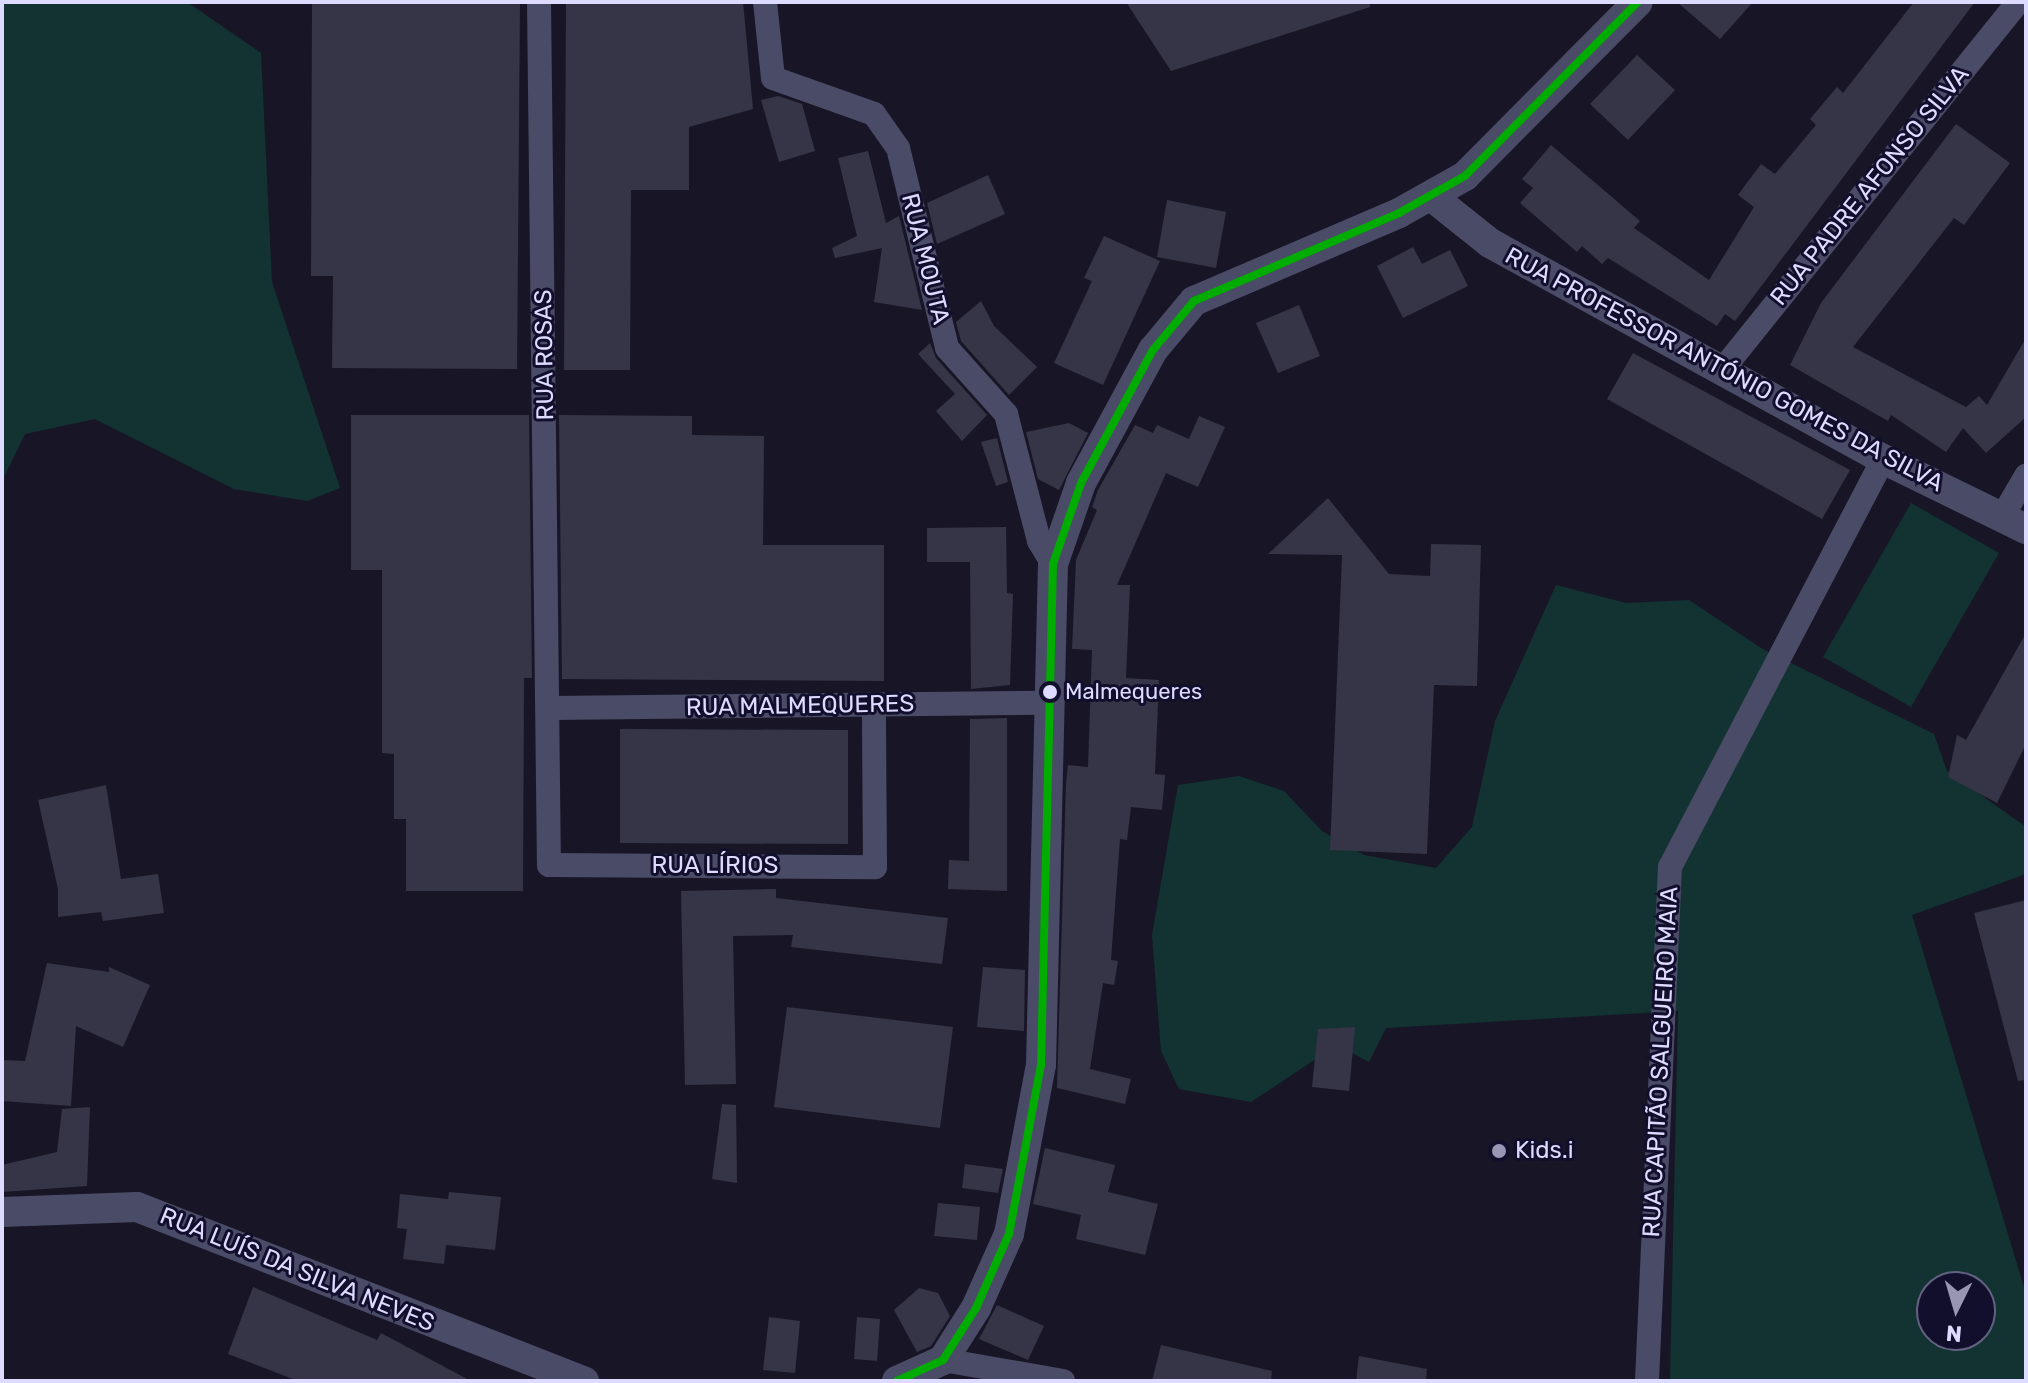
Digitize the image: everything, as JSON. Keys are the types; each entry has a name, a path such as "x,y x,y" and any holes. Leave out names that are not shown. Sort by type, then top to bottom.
{"street":[{"name":"RUA ROSAS","path":"539,2 550,708"},
{"name":"RUA MOUTA","path":"765,2 773,78 874,114 898,148 947,348 1006,414 1039,541 1053,564"},
{"path":"897,1381 943,1360 976,1308 1009,1234 1034,1131 1041,1065 1053,564 1081,483 1153,350 1194,301 1431,196 1465,176 1509,136 1638,2"},
{"name":"RUA PADRE AFONSO SILVA","path":"1723,369 2018,2"},
{"name":"RUA PROFESSOR ANTÓNIO GOMES DA SILVA","path":"1431,196 1490,243 1883,459 2014,523"},
{"name":"RUA CAPITÃO SALGUEIRO MAIA","path":"1647,1381 1670,867 1883,459"},
{"path":"2014,523 2026,476"},
{"name":"RUA MALMEQUERES","path":"550,708 1049,703"},
{"name":"RUA LÍRIOS","path":"550,708 549,865 875,867 874,705"},
{"name":"RUA LUÍS DA SILVA NEVES","path":"2,1212 137,1207 569,1379"},
{"path":"943,1360 1063,1381"}],"green space":[{"path":"2,2 187,2 261,53 272,282 340,488 307,501 234,489 95,419 25,434 2,481"},
{"path":"1911,503 1999,553 1911,707 1823,657"},
{"path":"1556,585 1626,603 1689,600 1761,648 1934,734 1947,771 2026,827 2026,874 1912,915 2026,1294 2026,1381 1670,1381 1678,1011 1386,1028 1369,1062 1337,1045 1251,1102 1179,1089 1161,1051 1152,935 1178,785 1239,776 1284,791 1322,831 1364,855 1436,868 1472,827 1495,721"}],"building":[{"path":"312,2 520,2 517,369 332,368 333,276 311,276"},
{"path":"566,2 743,2 753,109 689,127 689,190 631,190 630,370 564,370"},
{"path":"1126,2 1370,2 1370,7 1171,71"},
{"path":"1677,2 1753,2 1720,39"},
{"path":"1914,2 1975,2 1735,321 1725,314 1717,326 1608,258 1602,264 1582,246 1577,252 1520,203 1533,188 1522,179 1551,145 1640,221 1634,228 1709,280 1754,207 1738,195 1761,164 1775,174 1816,125 1810,119 1837,87 1843,93"},
{"path":"1637,55 1675,90 1628,140 1590,104"},
{"path":"778,96 802,104 815,151 779,162 761,100"},
{"path":"1956,124 2010,163 1964,225 1954,218 1853,347 1966,407 1979,396 1987,405 2026,338 2026,417 1986,453 1963,428 1946,452 1891,415 1888,421 1790,365 1821,303"},
{"path":"868,151 886,223 899,216 922,310 874,302 882,248 835,258 832,248 857,236 838,158"},
{"path":"988,175 1005,214 937,244 927,203"},
{"path":"1167,200 1226,212 1216,268 1157,257"},
{"path":"1104,236 1160,261 1103,385 1054,363 1092,281 1084,278"},
{"path":"1413,247 1422,264 1450,250 1468,286 1403,318 1377,266"},
{"path":"981,301 994,326 1037,367 1009,395 961,341 956,322"},
{"path":"1299,305 1320,356 1278,373 1256,323"},
{"path":"930,343 936,358 987,415 962,441 936,411 955,394 918,354"},
{"path":"1633,353 1850,470 1822,519 1607,399"},
{"path":"351,415 529,415 532,678 524,678 523,891 406,891 406,819 394,819 394,754 382,753 382,570 351,570"},
{"path":"559,415 692,416 692,435 764,436 763,545 884,545 884,681 562,679"},
{"path":"1199,416 1225,427 1198,487 1166,473 1117,585 1130,585 1126,678 1159,680 1155,774 1165,775 1162,810 1131,807 1127,840 1120,839 1111,960 1118,961 1114,985 1103,983 1090,1069 1131,1079 1125,1104 1057,1088 1066,783 1068,765 1088,767 1092,650 1072,649 1076,560 1097,510 1092,507 1098,490 1135,425 1153,433 1157,425 1189,439"},
{"path":"1069,423 1088,433 1059,490 1038,479 1026,432"},
{"path":"997,438 1008,482 996,486 981,442"},
{"path":"1328,498 1389,574 1430,576 1431,544 1481,545 1477,686 1434,685 1427,854 1330,850 1342,555 1268,554"},
{"path":"1006,527 1007,593 1013,594 1010,685 971,689 970,562 927,562 927,528"},
{"path":"2026,633 2026,744 1997,803 1948,777 1957,735 1966,740"},
{"path":"1007,718 1007,891 948,889 949,860 969,861 970,719"},
{"path":"620,729 848,730 848,844 620,843"},
{"path":"106,785 121,879 158,874 164,913 103,921 101,912 58,917 58,889 38,800"},
{"path":"776,889 776,898 948,918 942,964 791,947 793,935 733,936 736,1084 685,1085 681,891"},
{"path":"2026,900 2026,1080 2018,1081 1974,913"},
{"path":"47,963 109,972 109,967 150,985 123,1047 76,1026 71,1106 2,1101 2,1060 25,1061"},
{"path":"983,967 1025,970 1024,1031 977,1027"},
{"path":"787,1007 953,1027 940,1128 774,1107"},
{"path":"1355,1027 1349,1091 1312,1087 1318,1029"},
{"path":"722,1104 736,1105 737,1183 712,1179"},
{"path":"90,1107 87,1186 2,1192 2,1165 57,1152 62,1109"},
{"path":"1045,1148 1115,1165 1108,1192 1158,1204 1145,1255 1076,1239 1081,1215 1033,1204"},
{"path":"965,1164 1003,1169 998,1193 962,1188"},
{"path":"449,1192 501,1197 495,1250 446,1245 444,1264 403,1259 407,1229 397,1228 400,1194 448,1199"},
{"path":"938,1203 980,1207 977,1240 934,1236"},
{"path":"253,1287 377,1340 381,1333 471,1381 298,1381 228,1354"},
{"path":"919,1288 938,1293 950,1316 931,1346 917,1352 894,1310"},
{"path":"997,1305 1044,1326 1028,1360 979,1339"},
{"path":"769,1317 800,1321 795,1373 763,1370"},
{"path":"857,1317 880,1319 877,1361 854,1359"},
{"path":"1161,1345 1272,1371 1271,1381 1152,1381"},
{"path":"1359,1356 1427,1369 1426,1381 1356,1381"}],"transit line":[{"path":"897,1381 943,1360 976,1308 1009,1234 1041,1065 1053,564 1081,483 1153,350 1194,301 1399,213 1465,176 1638,2"}],"place":[{"name":"Malmequeres","path":"1050,692"},
{"name":"Kids.i","path":"1499,1151"}]}
